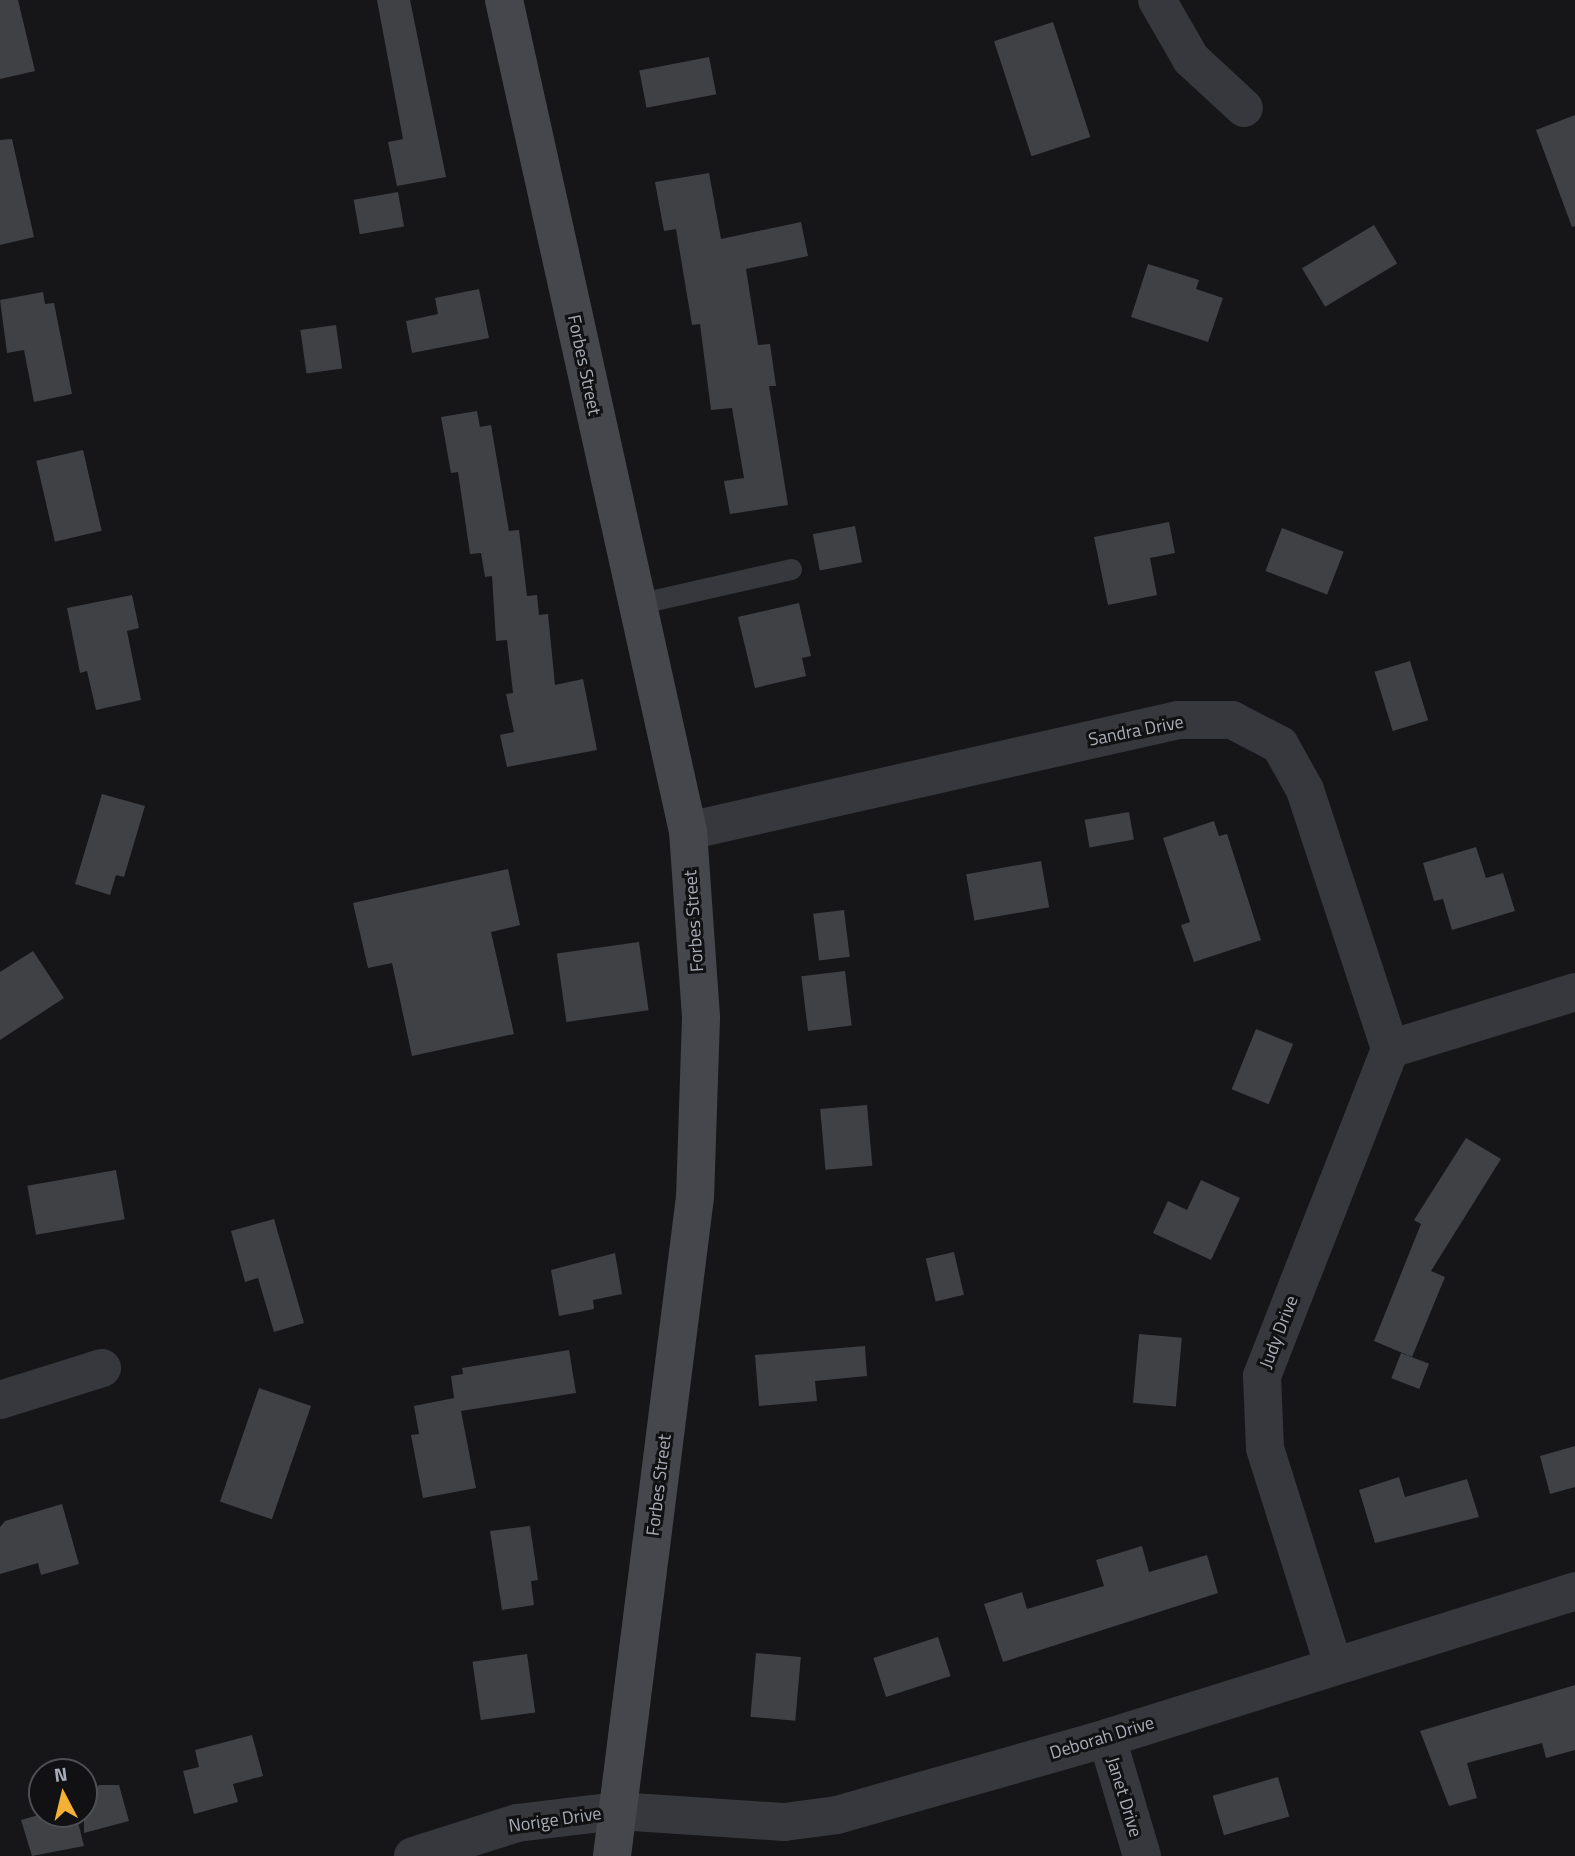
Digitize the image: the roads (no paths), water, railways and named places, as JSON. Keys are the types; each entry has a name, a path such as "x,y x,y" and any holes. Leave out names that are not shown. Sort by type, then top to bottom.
{"main road":[{"name":"Forbes Street","path":"503,0 688,831 701,1018 695,1197 612,1856"}],"street":[{"path":"1157,0 1191,59 1244,108"},
{"name":"Sandra Drive","path":"688,831 1178,720 1232,720 1280,745 1305,790 1390,1049"},
{"path":"1390,1049 1575,992"},
{"name":"Judy Drive","path":"1333,1664 1265,1448 1262,1376 1390,1049"},
{"path":"0,1400 102,1368"},
{"name":"Deborah Drive","path":"618,1811 784,1822 837,1815 1107,1738 1333,1664 1575,1591"},
{"name":"Janet Drive","path":"1107,1738 1142,1856"},
{"name":"Norige Drive","path":"412,1856 517,1823 618,1811"}],"lane":[{"path":"637,604 791,569"}]}
